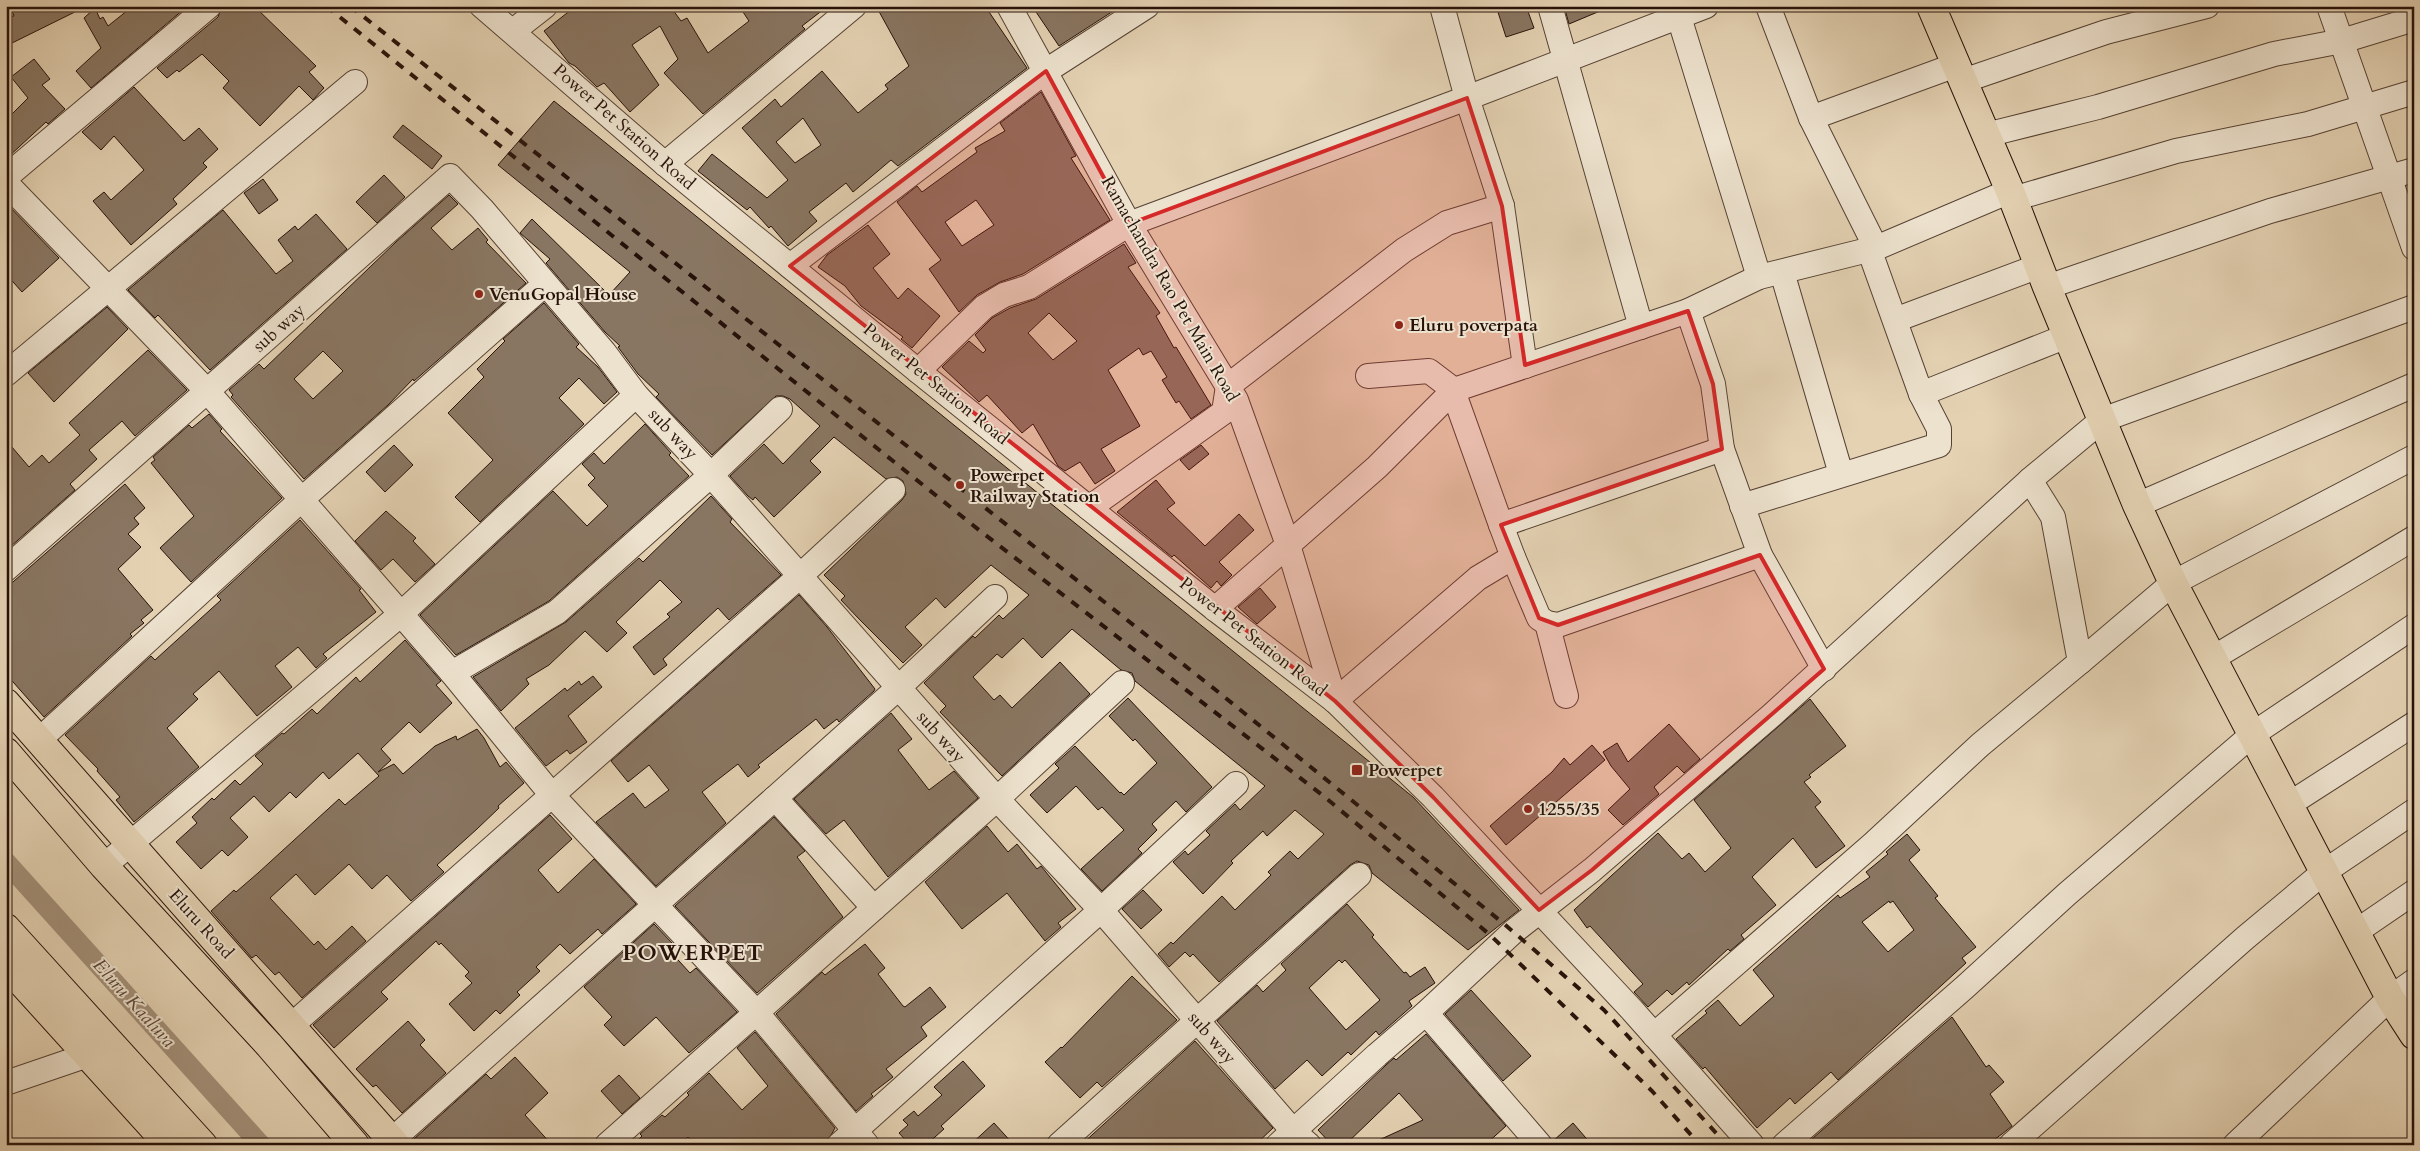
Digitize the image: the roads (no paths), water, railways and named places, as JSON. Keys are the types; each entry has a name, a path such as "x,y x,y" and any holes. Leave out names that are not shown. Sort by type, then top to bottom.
{"main road":[{"path":"1930,6 2011,195 2137,505 2173,583 2253,734 2288,805 2357,931 2390,998 2414,1035"},
{"name":"Eluru Road","path":"6,703 394,1142"},
{"name":"Eluru Road","path":"6,752 104,866 269,1045 355,1145"},
{"path":"6,928 99,1048 169,1145"},
{"path":"6,965 99,1048 164,1101 203,1145"}],"street":[{"path":"6,177 209,6"},
{"name":"Power Pet Station Road","path":"482,6 666,164 918,371 1215,609 1335,701 1433,797 1654,1034 1752,1145"},
{"path":"513,31 545,6"},
{"path":"666,164 854,6"},
{"name":"Ramachandra Rao Pet Main Road","path":"1009,6 1129,224 1236,400 1288,545 1335,701"},
{"path":"790,266 1046,72 1146,6"},
{"path":"1442,6 1466,98 1502,206 1525,366"},
{"path":"1550,6 1564,62 1641,327"},
{"path":"918,371 984,307 1004,295 1029,288 1129,224 1564,62 1676,11 1706,6"},
{"path":"1742,506 1939,444 1939,429 1922,394 1895,320 1873,248 1811,118 1768,6"},
{"path":"1811,118 1960,73 2206,6"},
{"path":"2329,6 2412,238"},
{"path":"1676,11 1759,277"},
{"path":"1986,135 2098,107 2274,54 2342,41 2414,19"},
{"path":"6,374 355,82"},
{"path":"1215,609 1376,467 1454,391 1688,311 1759,277 1873,248 2011,195 2176,151 2308,124 2414,92"},
{"path":"1895,320 2414,170"},
{"name":"sub way","path":"6,569 450,176 482,209 604,352 636,395 711,475 897,688 997,799 1101,910 1197,1021 1294,1140"},
{"path":"6,182 208,392 452,672 551,794 757,1013 854,1140 1236,784"},
{"path":"1089,508 1224,412 1228,386 1404,250 1447,223 1502,206"},
{"path":"1782,272 1841,474"},
{"path":"38,741 301,500 545,284"},
{"path":"1294,1140 1376,1055 1426,1013 1539,910 1592,870 1824,669 2030,480 2102,420 2414,306"},
{"path":"1688,311 1713,384 1722,449 1760,555 1824,669"},
{"path":"1922,394 2067,336"},
{"path":"1368,376 1429,372 1454,391 1513,557 1538,618 1547,623 1558,625 1760,555"},
{"path":"2137,505 2414,384"},
{"path":"104,866 401,614 636,395"},
{"path":"452,672 557,612 711,475 780,409"},
{"path":"1501,524 1722,449"},
{"path":"1654,1034 1874,844 1980,745 2173,583 2414,457"},
{"path":"2030,480 2053,517 2080,662"},
{"path":"292,1025 551,794 800,576 894,490"},
{"path":"2213,658 2414,538"},
{"path":"1335,701 1478,578 1513,557"},
{"path":"394,1142 897,688 995,597"},
{"path":"1547,623 1566,696"},
{"path":"1784,1145 2068,894 2253,734 2414,626"},
{"path":"607,1145 997,799 1122,683"},
{"path":"2288,805 2414,724"},
{"path":"775,798 874,908"},
{"path":"2011,1145 2246,938 2324,872 2414,811"},
{"path":"1059,1145 1359,875"},
{"path":"2357,931 2414,892"},
{"path":"2235,1145 2390,998 2414,981"},
{"path":"1426,1013 1540,1145"},
{"path":"6,1083 99,1048"}],"waterway":[{"name":"Eluru Kaaluva","path":"6,862 261,1145"}],"railway":[{"path":"326,6 979,530 1321,794 1489,934 1652,1091 1700,1145"},
{"path":"350,6 1217,691 1503,923 1604,1010 1727,1145"}],"place":[{"name":"VenuGopal House","path":"479,294"},
{"name":"Eluru poverpata","path":"1399,325"},
{"name":"Powerpet Railway Station","path":"960,485"},
{"name":"Powerpet","path":"1357,770"},
{"name":"1255/35","path":"1528,809"}],"district":[{"name":"POWERPET","path":"693,953"}]}
